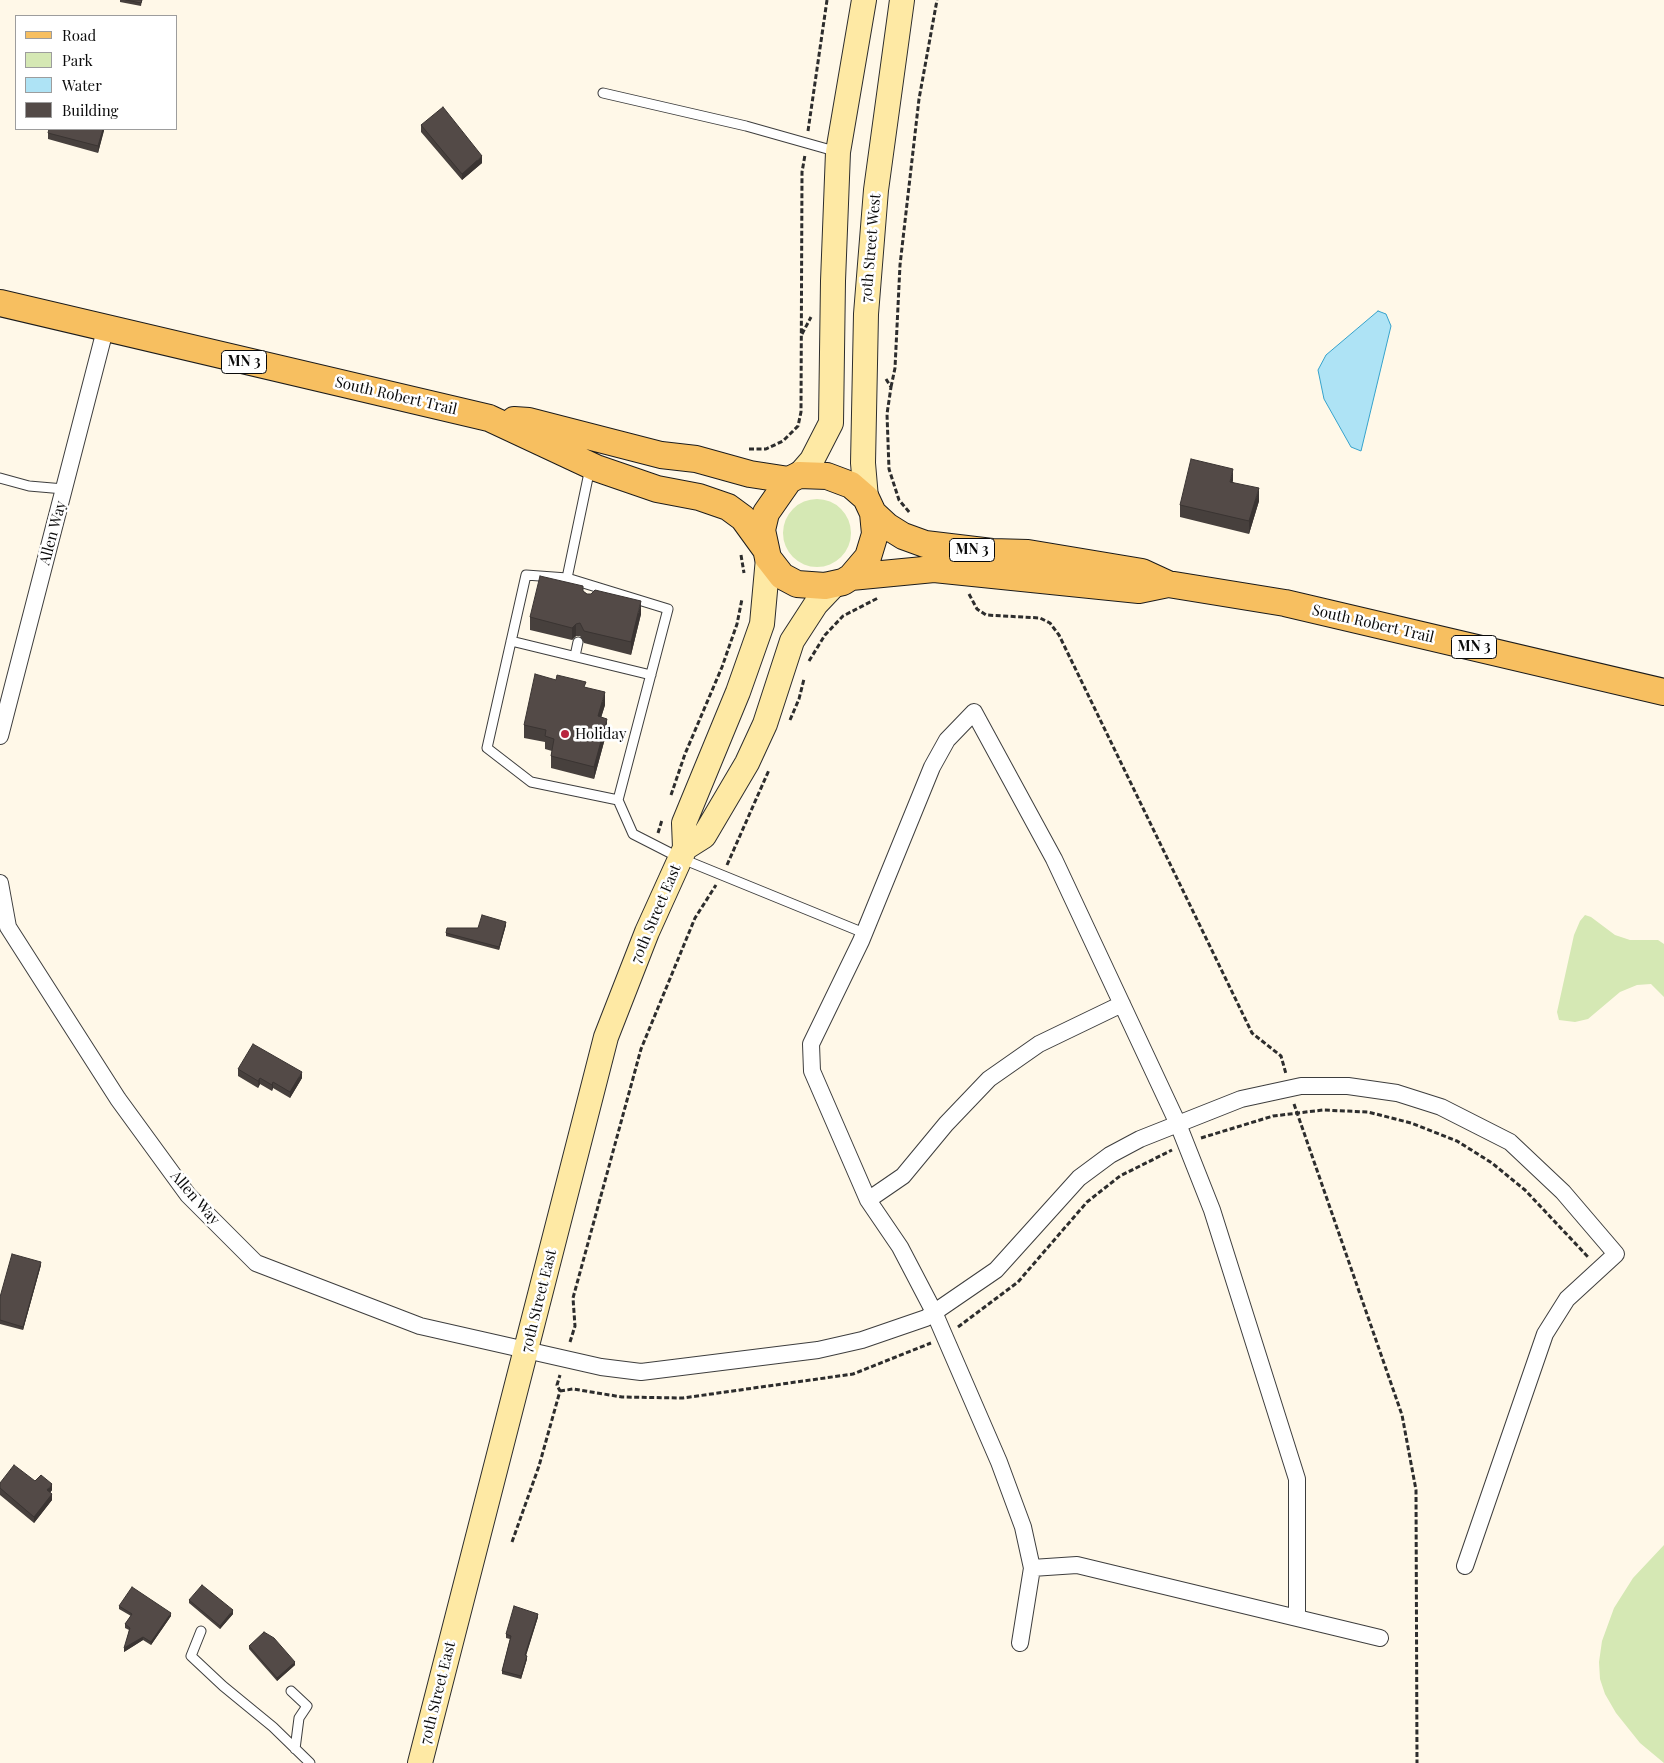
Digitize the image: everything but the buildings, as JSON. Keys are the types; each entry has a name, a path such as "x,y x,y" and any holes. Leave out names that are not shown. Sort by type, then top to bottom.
{"main road":[{"path":"595,453 660,455 696,459 750,474 794,477 821,476 838,479 851,485 869,505 873,544 868,558 843,580 797,584 782,576 757,551 766,513 794,477 812,460 831,423 832,321 838,152 864,0"},
{"name":"70th Street West","path":"869,505 863,463 866,314 876,190 902,0"},
{"name":"South Robert Trail","path":"0,303 105,330 488,418 595,453 657,489 699,497 728,507 743,518 757,551"},
{"name":"South Robert Trail","path":"869,505 887,526 903,536 925,544 983,551 1028,553 1080,560 1142,572 1168,584 1285,603 1664,692"},
{"name":"70th Street East","path":"420,1763 606,1036 646,932 683,853 684,823 738,692 762,624 757,551"},
{"name":"South Robert Trail","path":"843,580 934,569 1138,590 1168,584"},
{"name":"70th Street East","path":"683,853 704,836 747,763 765,724 792,641 816,604 843,580"}],"street":[{"name":"Allen Way","path":"0,736 105,330"},
{"path":"1020,1643 1032,1568 1023,1527 999,1462 934,1312 900,1247 868,1200 812,1071 811,1044 864,933 932,767 947,740 974,712 1054,859 1178,1124 1212,1210 1297,1479 1298,1617"},
{"name":"Allen Way","path":"0,883 8,927 118,1099 188,1195 256,1263 420,1326 565,1360 641,1372 818,1350 862,1340 926,1318 996,1270 1044,1215 1087,1172 1110,1155 1140,1139 1241,1099 1300,1086 1348,1086 1397,1093 1441,1107 1510,1142 1563,1192 1616,1254 1599,1269"},
{"path":"868,1200 903,1176 946,1124 989,1079 1039,1044 1122,1004"},
{"path":"1464,1566 1545,1334 1567,1299 1599,1269"},
{"path":"1032,1568 1077,1565 1380,1638"}],"lane":[{"path":"603,93 746,126 838,152"},
{"path":"567,578 595,453"},
{"path":"0,478 29,486 64,489"},
{"path":"618,800 531,782 487,748 526,575 567,578 592,590 668,609 618,800 633,834 654,844 683,853 722,875 864,933"},
{"path":"511,641 651,675"},
{"path":"575,656 578,642"},
{"path":"201,1631 191,1656 223,1686 273,1727 310,1763"},
{"path":"291,1691 308,1706 299,1718 295,1749"}],"path":[{"path":"741,450 766,448 783,441 798,426 801,412 802,172 827,0"},
{"path":"891,387 895,368 900,265 919,99 937,0"},
{"path":"887,445 893,486 899,500 916,517"},
{"path":"743,580 744,571 757,551"},
{"path":"966,589 977,609 986,615 1040,618 1050,623 1059,635 1252,1033 1281,1056 1296,1114 1404,1425 1416,1490 1417,1763"},
{"path":"807,664 825,635 843,616 886,594"},
{"path":"669,799 685,754 728,650 742,598"},
{"path":"788,726 799,699 805,671"},
{"path":"512,1542 540,1466 560,1391 557,1386 575,1326 574,1298 641,1049 695,918 722,875 772,762"},
{"path":"654,844 663,817"},
{"path":"560,1391 573,1390 622,1397 683,1398 853,1374 927,1346 974,1317 1018,1282 1087,1202 1120,1176 1150,1160 1210,1134 1255,1121 1323,1110 1368,1112 1410,1123 1457,1141 1492,1162 1525,1190 1599,1269"}],"green space":[{"path":"817,499 830,502 841,509 848,520 851,533 848,546 841,557 830,564 817,567 804,564 793,557 786,546 783,533 786,520 793,509 804,502"},
{"path":"1585,915 1591,917 1615,935 1630,940 1658,940 1664,944 1664,997 1651,984 1637,985 1620,992 1588,1019 1575,1022 1559,1020 1557,1012 1574,935"},
{"path":"1664,1545 1664,1763 1640,1743 1616,1713 1605,1694 1600,1679 1599,1662 1602,1641 1614,1608 1633,1578"}],"water":[{"path":"1378,311 1386,314 1391,326 1361,451 1351,447 1324,399 1318,370 1326,355"}],"place":[{"name":"Holiday","path":"565,734"}]}
